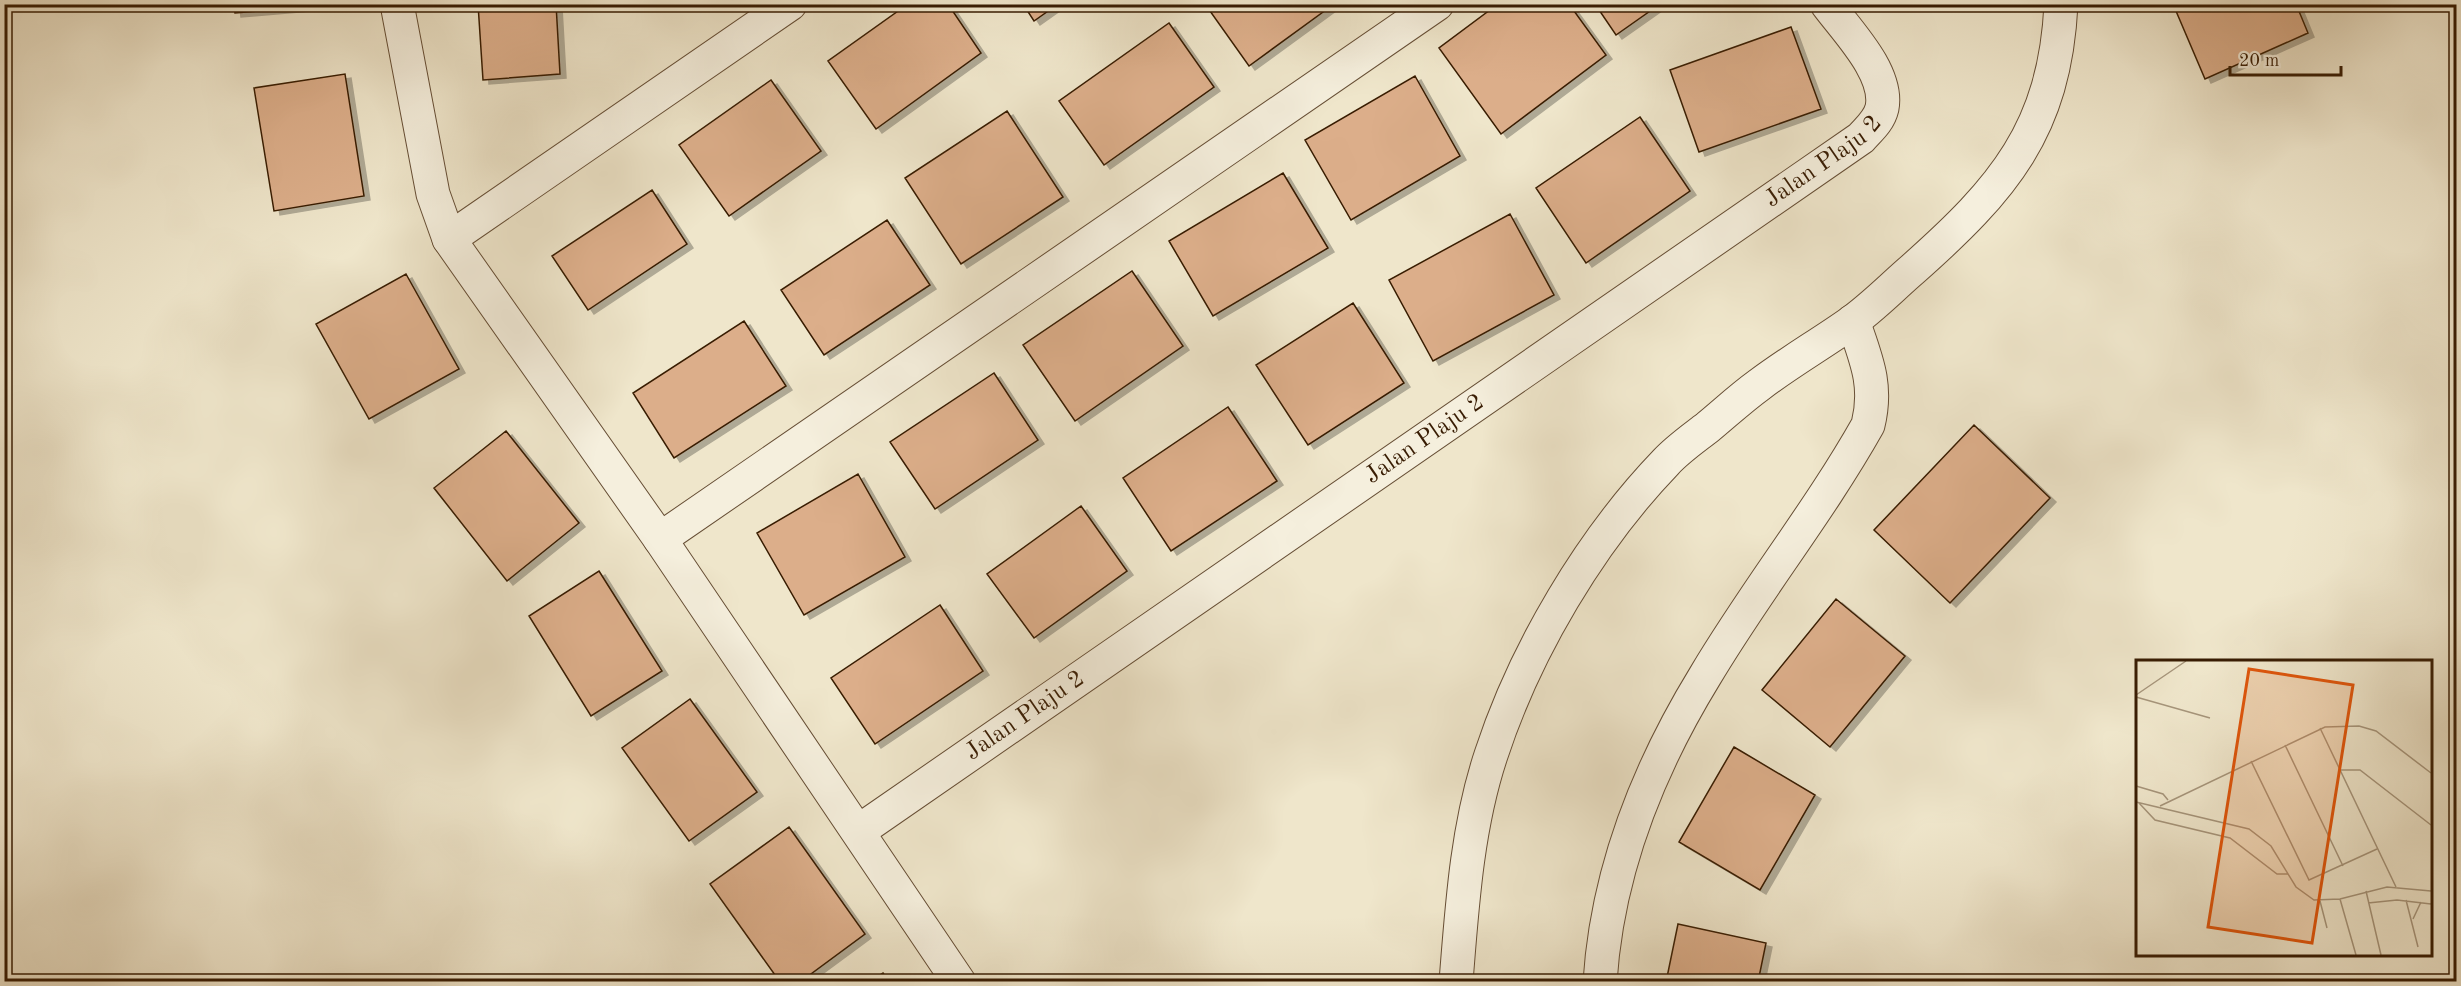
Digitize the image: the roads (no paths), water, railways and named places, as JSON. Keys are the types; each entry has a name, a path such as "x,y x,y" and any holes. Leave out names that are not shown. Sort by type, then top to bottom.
{"street":[{"path":"397,4 433,194 449,239 660,539 959,981"},
{"path":"449,239 790,4"},
{"path":"660,539 1437,4"},
{"name":"Jalan Plaju 2","path":"859,831 1861,138 1879,116 1883,99 1882,87 1875,70 1827,4"},
{"path":"1456,981 1464,890 1475,824 1491,756 1535,648 1555,614 1616,519 1668,460 1759,385 1853,321 1962,226 2004,178 2022,150 2050,84 2059,43 2061,4"},
{"path":"1600,981 1607,914 1636,814 1658,763 1705,675 1868,425 1873,383 1853,321"}]}
